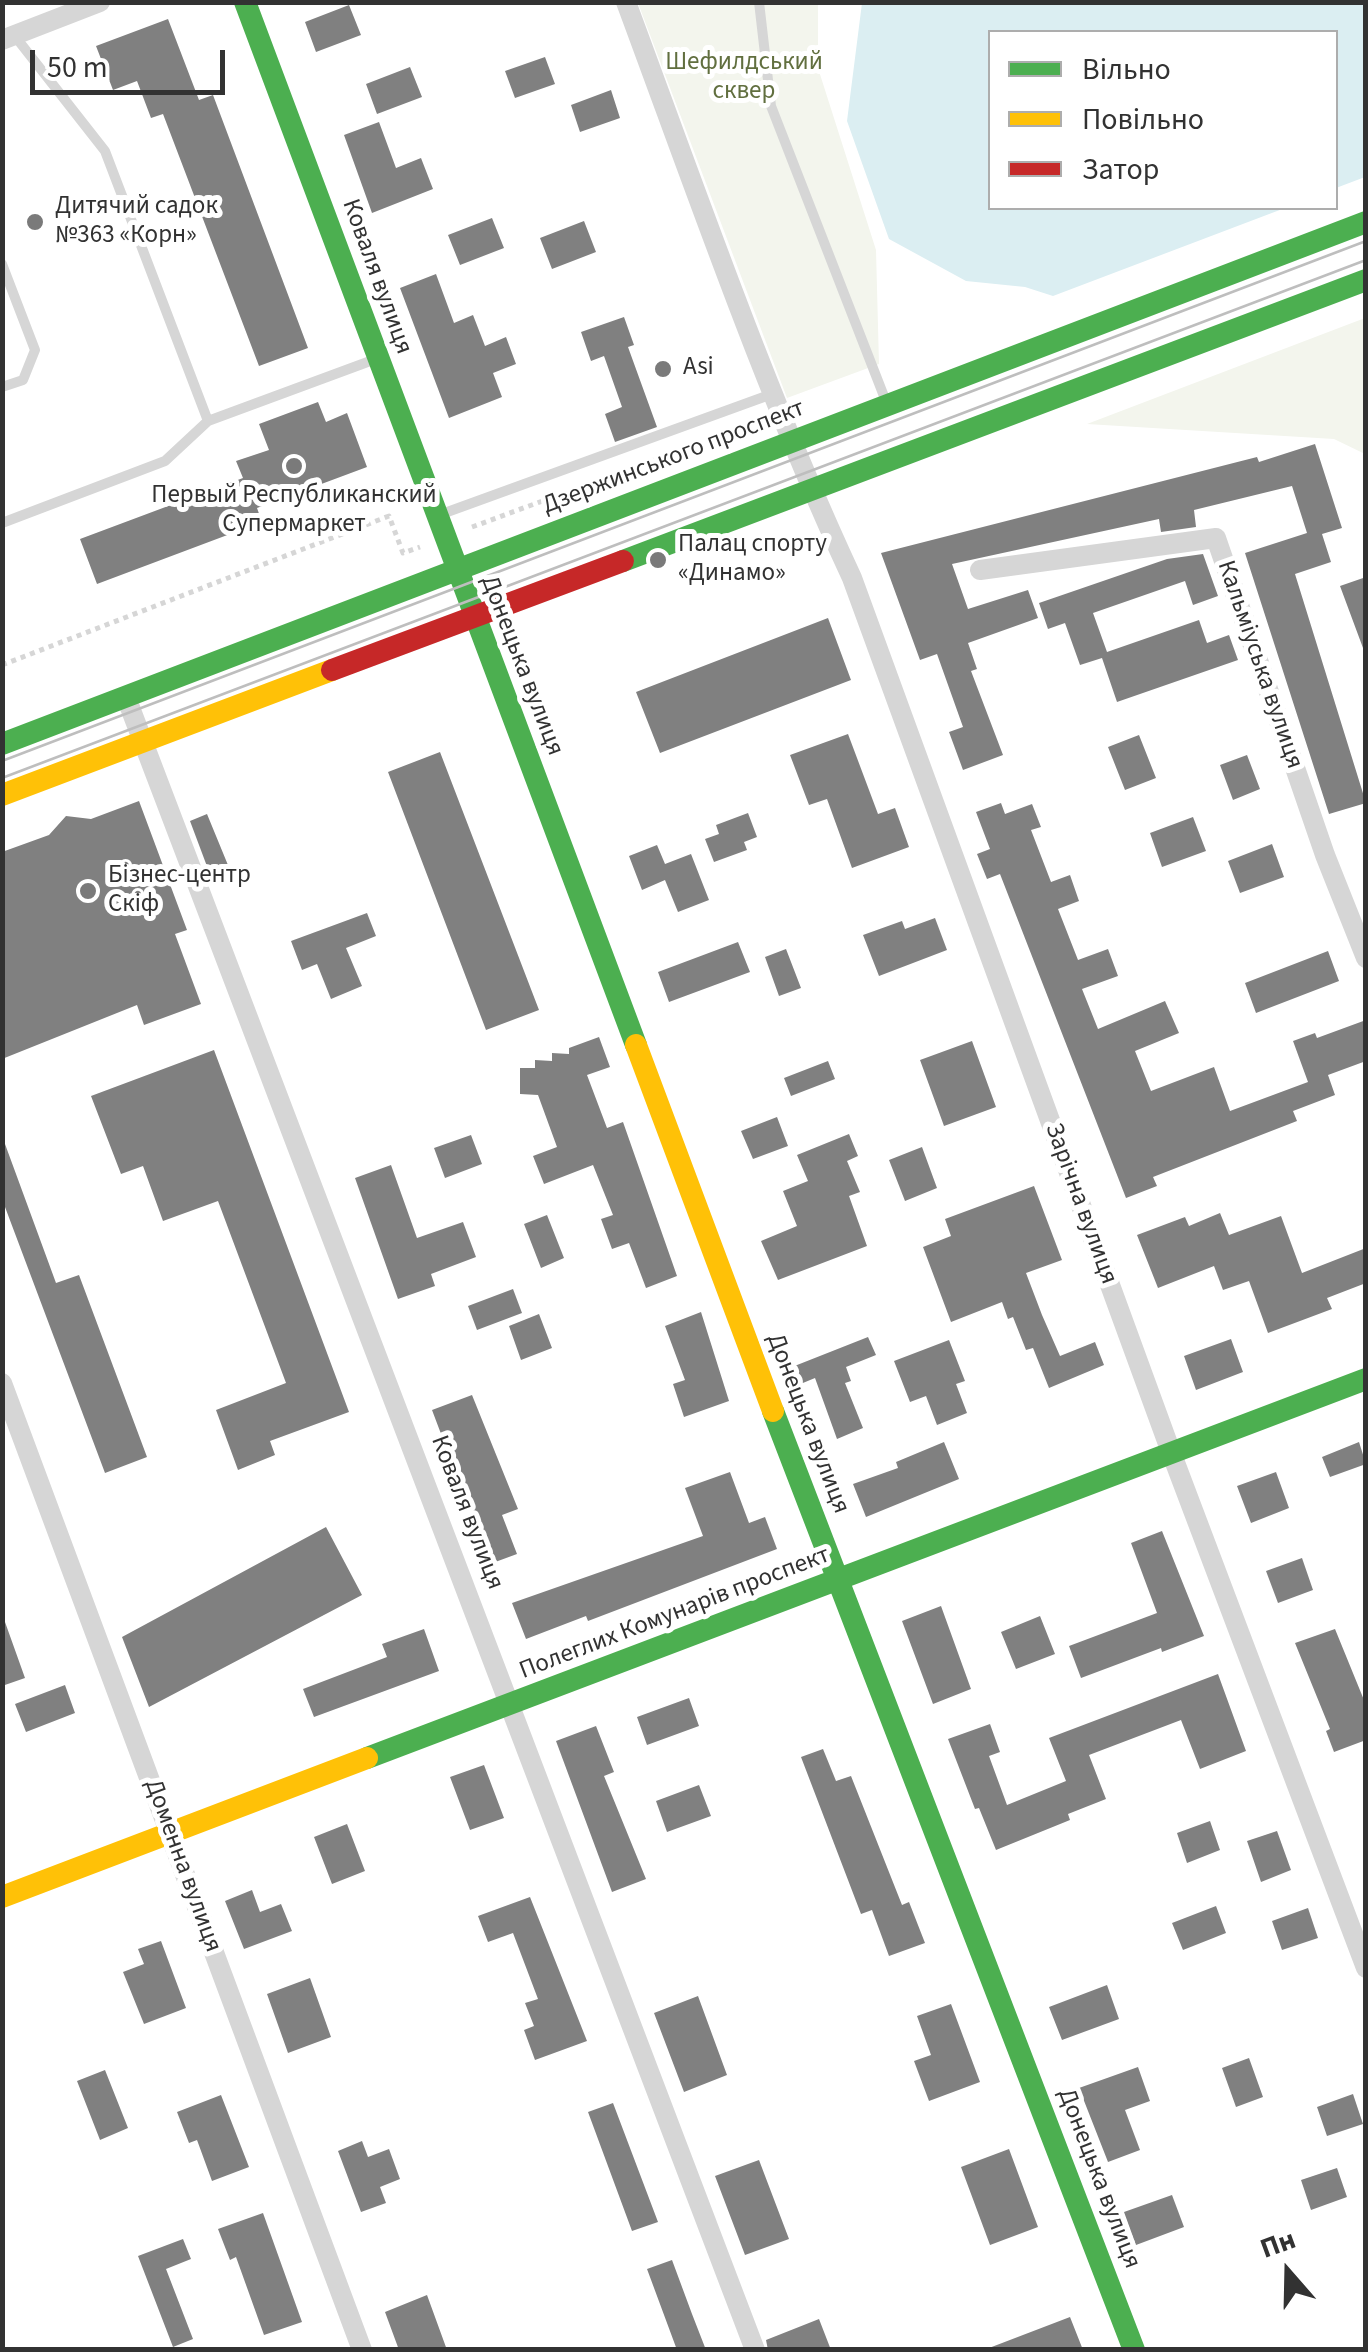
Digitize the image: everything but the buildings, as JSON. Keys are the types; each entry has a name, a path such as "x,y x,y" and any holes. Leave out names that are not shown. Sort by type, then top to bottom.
{"street":[{"path":"8,37 100,2"},
{"name":"Коваля вулиця","path":"245,2 456,571"},
{"path":"626,2 792,442"},
{"name":"Дзержинського проспект","path":"2,744 1366,222"},
{"path":"2,795 474,620 1366,280"},
{"name":"Зарічна вулиця","path":"792,442 852,578 1171,1452 1366,1968"},
{"name":"Кальміуська вулиця","path":"980,570 1216,538 1324,855 1366,958"},
{"name":"Донецька вулиця","path":"456,571 837,1582 1134,2350"},
{"name":"Коваля вулиця","path":"126,698 754,2350"},
{"name":"Полеглих Комунарів проспект","path":"2,1897 1366,1379"},
{"name":"Доменна вулиця","path":"2,1383 362,2350"}],"lane":[{"path":"759,2 771,106 888,406"},
{"path":"8,37 105,152 208,421"},
{"path":"2,264 34,350 22,380 2,387"},
{"path":"2,523 165,461 208,421 378,358"},
{"path":"436,516 772,394"}],"green space":[{"name":"Шефилдський сквер","path":"638,3 818,3 818,68 876,250 879,364 787,398"},
{"path":"1365,318 1365,454 1334,439 1087,424"}],"shaded area":[{"path":"862,3 1365,3 1365,177 1338,187 1338,30 988,30 988,210 1280,210 1053,296 1025,287 966,281 889,239 847,121"}],"tram line":[{"path":"2,761 1366,241"},
{"path":"2,778 1366,260"}],"traffic: fast":[{"path":"245,2 636,1045"},
{"path":"2,744 1366,222"},
{"path":"623,561 1366,280"},
{"path":"367,1758 1366,1379"},
{"path":"773,1411 1134,2350"}],"traffic: slow":[{"path":"2,795 332,670"},
{"path":"636,1045 773,1411"},
{"path":"2,1897 367,1758"}],"traffic: jam":[{"path":"332,670 623,561"}],"place":[{"name":"Дитячий садок №363 «Корн»","path":"35,222"},
{"name":"Asi","path":"663,369"},
{"name":"Первый Республиканский Супермаркет","path":"294,466"},
{"name":"Палац спорту «Динамо»","path":"658,560"},
{"name":"Бізнес-центр Скіф","path":"88,891"}]}
